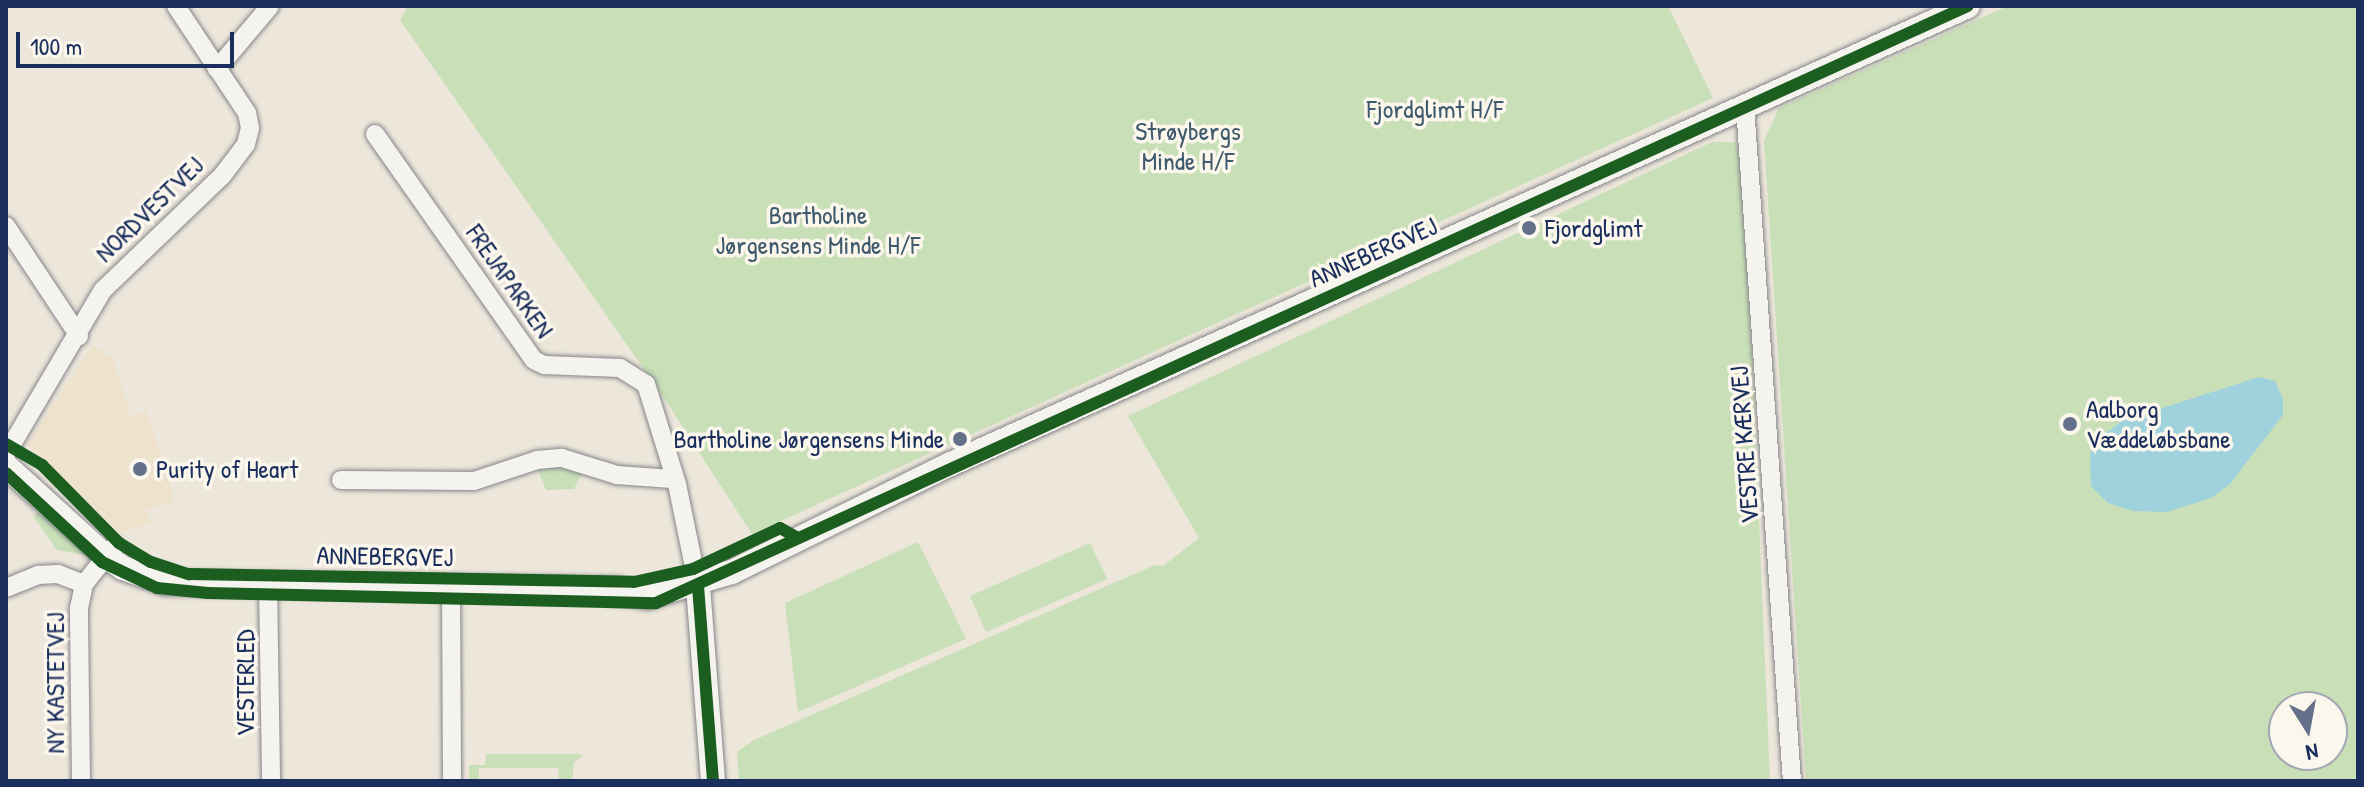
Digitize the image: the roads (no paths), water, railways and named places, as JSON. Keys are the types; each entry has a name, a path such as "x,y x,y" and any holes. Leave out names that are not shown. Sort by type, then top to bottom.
{"street":[{"name":"NORDVESTVEJ","path":"7,455 121,269 222,176 246,144 250,128 247,113 176,6"},
{"path":"217,69 270,6"},
{"name":"ANNEBERGVEJ","path":"7,455 33,468 110,552 149,579 604,590 696,580 1968,6"},
{"name":"VESTRE KÆRVEJ","path":"1745,106 1792,781"},
{"name":"FREJAPARKEN","path":"375,134 534,360 544,365 620,368 646,384 672,479 677,484 696,580"},
{"path":"6,226 79,336"},
{"path":"341,480 474,481 537,460 562,458 617,475 672,479"},
{"name":"NY KASTETVEJ","path":"81,781 79,608 84,584 110,552"},
{"path":"6,588 38,575 58,574 84,584"},
{"path":"696,580 713,781"},
{"name":"VESTERLED","path":"268,584 271,781"},
{"path":"451,587 452,781"}],"water":[{"path":"2259,377 2275,381 2283,399 2283,415 2230,484 2211,498 2167,512 2133,511 2108,503 2091,486 2090,453 2099,438 2122,421"}],"place":[{"name":"Fjordglimt","path":"1529,228"},
{"name":"Aalborg Væddeløbsbane","path":"2070,424"},
{"name":"Bartholine Jørgensens Minde","path":"960,439"},
{"name":"Purity of Heart","path":"140,469"}],"park label":[{"name":"Fjordglimt H/F","path":"1435,109"},
{"name":"Strøybergs Minde H/F","path":"1188,146"},
{"name":"Bartholine Jørgensens Minde H/F","path":"818,230"}]}
